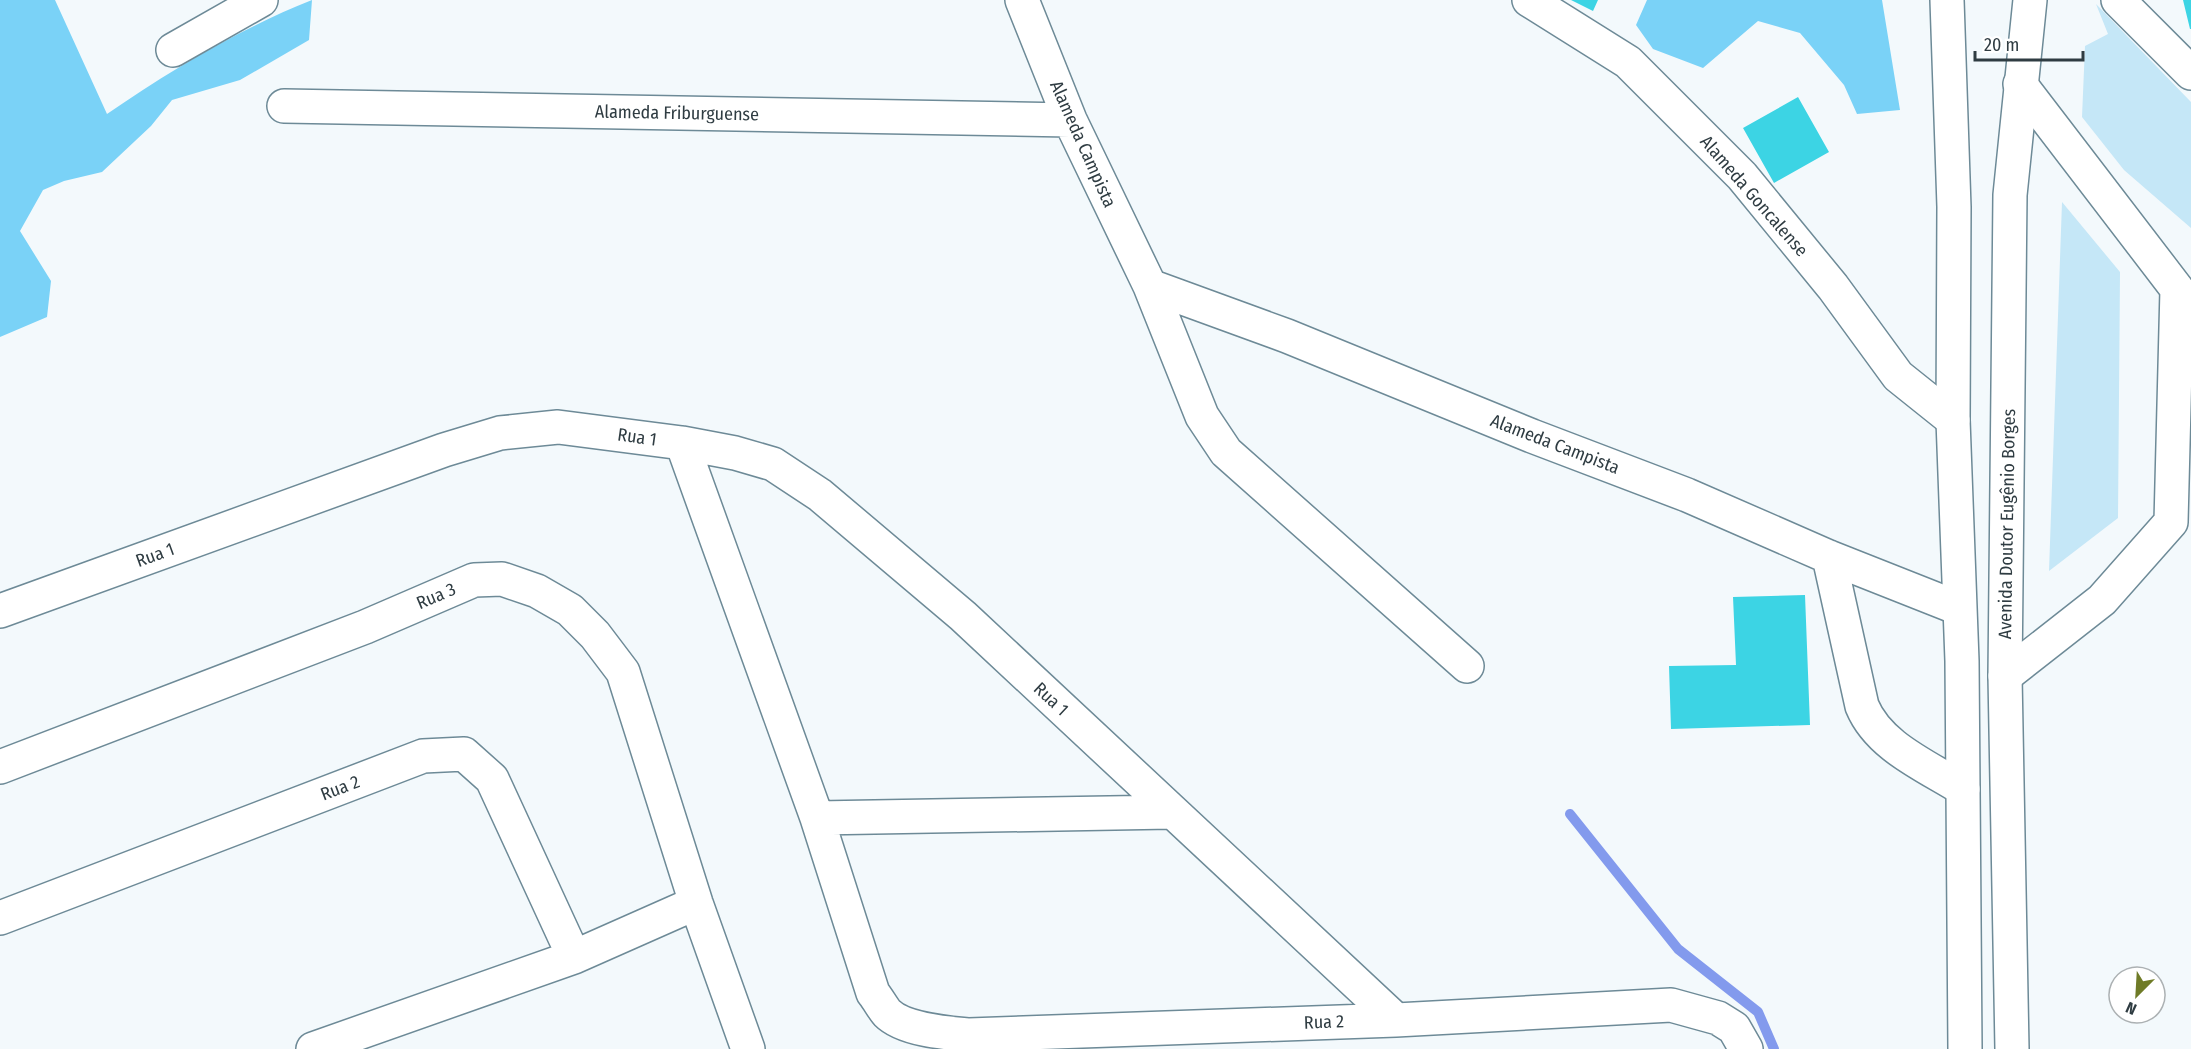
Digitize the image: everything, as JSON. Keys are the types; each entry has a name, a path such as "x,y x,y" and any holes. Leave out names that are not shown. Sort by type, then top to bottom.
{"main road":[{"path":"172,50 261,0"},
{"name":"Alameda Campista","path":"1022,0 1070,120 1150,286 1202,416 1226,452 1467,666"},
{"name":"Alameda Goncalense","path":"1529,0 1628,62 1742,176 1833,288 1898,376 1953,420"},
{"path":"1947,0 1954,207 1953,420 1958,608 1962,660 1965,1049"},
{"name":"Avenida Doutor Eugênio Borges","path":"2012,1049 2005,676 2010,195 2030,0"},
{"path":"2118,0 2191,73"},
{"path":"2005,676 2102,600 2171,522 2177,311 2177,289 2020,84"},
{"name":"Alameda Friburguense","path":"284,106 1070,120"},
{"name":"Alameda Campista","path":"1150,286 1287,336 1532,436 1686,495 1828,557 1958,608"},
{"name":"Rua 1","path":"0,611 444,450 500,433 558,427 682,443 735,453 773,465 820,495 963,616 1396,1020"},
{"path":"682,443 817,818 1171,812"},
{"path":"1828,557 1862,706 1869,723 1882,738 1963,789"},
{"name":"Rua 3","path":"0,767 365,627 474,580 502,579 537,591 570,610 595,635 623,672 696,903"},
{"name":"Rua 2","path":"0,918 423,756 464,754 492,779 574,957"},
{"name":"Rua 2","path":"817,818 873,993 889,1014 912,1025 941,1033 969,1035 1396,1020 1671,1005 1718,1018 1734,1028 1746,1049"},
{"path":"313,1049 574,957 696,903 748,1049"}],"shaded area":[{"path":"0,0 55,0 107,114 206,51 312,0 309,40 240,80 172,100 151,126 102,172 64,181 43,190 20,231 51,281 47,317 0,337"},
{"path":"1647,0 1882,0 1900,110 1857,114 1844,85 1800,33 1758,21 1703,68 1653,49 1636,25"},
{"path":"2096,4 2191,102 2191,228 2124,170 2082,117 2085,46 2108,34"},
{"path":"2062,202 2120,272 2118,518 2049,571"}],"building":[{"path":"1571,0 1598,0 1593,11"},
{"path":"2183,0 2191,0 2191,29 2190,29"},
{"path":"1798,97 1829,152 1774,183 1743,128"},
{"path":"1805,595 1810,725 1671,729 1669,666 1736,665 1733,597"}],"waterway":[{"path":"1570,814 1678,949 1758,1012 1774,1049"}]}
